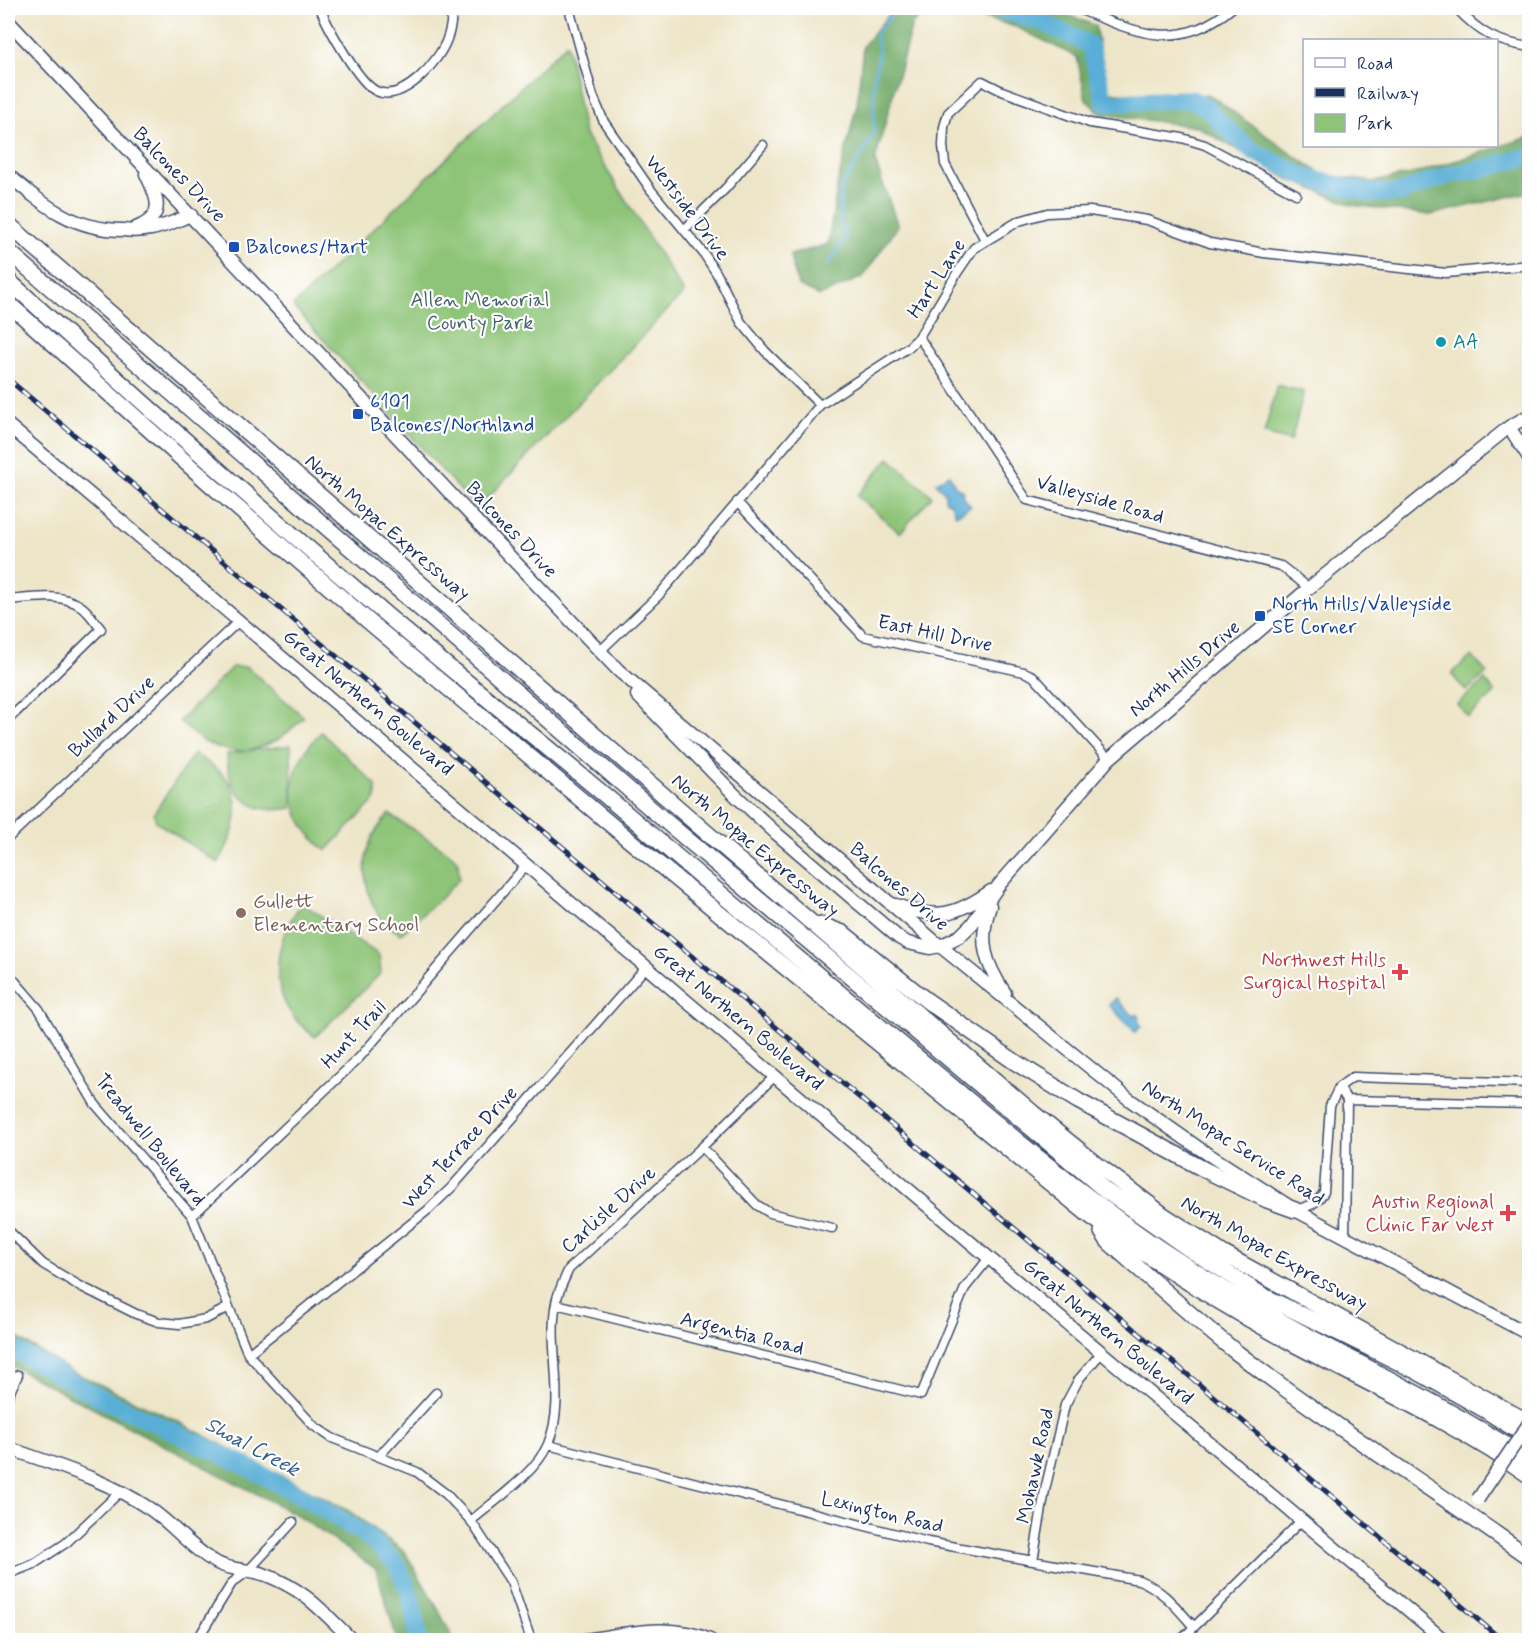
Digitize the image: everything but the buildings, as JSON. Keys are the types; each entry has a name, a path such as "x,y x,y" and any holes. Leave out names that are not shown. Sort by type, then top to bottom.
{"highway":[{"name":"North Mopac Expressway","path":"8,224 600,741 1033,1113 1099,1166 1162,1214 1224,1254 1530,1422"},
{"path":"8,245 94,317 124,327"},
{"path":"8,250 657,814 1073,1166 1148,1222 1264,1296 1302,1313 1443,1386 1530,1439"},
{"path":"8,280 314,554 971,1102 1084,1193 1141,1236 1257,1309 1453,1413 1530,1460"},
{"path":"8,295 45,336"},
{"path":"8,303 300,563 628,839 1089,1215 1226,1307 1438,1419 1530,1476"},
{"path":"530,755 696,873"},
{"path":"813,922 843,933 944,1012 1015,1062 1078,1101 1207,1170 1267,1200 1295,1210"},
{"path":"1089,1215 1109,1242 1191,1316 1237,1352 1366,1446 1530,1558"},
{"path":"1224,1254 1248,1278 1302,1313"}],"street":[{"path":"320,8 327,24 351,62 371,88 386,95 402,91 422,75 435,60 447,41 452,8"},
{"name":"Westside Drive","path":"569,8 593,96 604,122 651,190 714,269 741,322 765,351 820,405"},
{"path":"1076,8 1140,32 1160,35 1183,35 1205,26 1232,8"},
{"path":"1456,8 1471,24 1496,39"},
{"name":"Balcones Drive","path":"8,21 478,524 618,670 644,703 777,834 899,938 921,947 940,946"},
{"path":"1498,40 1530,48"},
{"path":"1498,50 1503,43"},
{"path":"985,240 945,164 943,146 944,127 948,113 982,81 1002,91 1090,123 1182,138 1205,145 1296,194"},
{"path":"684,230 726,188 763,145"},
{"path":"130,231 149,221 157,207 157,196 142,165"},
{"path":"8,175 46,207 62,217 84,225 108,230 130,231 151,229 190,215"},
{"name":"Hart Lane","path":"600,651 659,595 820,405 909,347 919,337 958,271 974,249 985,240 1019,221 1047,213 1090,211 1148,220 1210,243 1264,253 1446,273 1530,266"},
{"name":"Valleyside Road","path":"919,337 1027,500 1281,566 1309,588"},
{"name":"North Hills Drive","path":"940,946 960,936 972,924 999,885 1109,759 1309,588 1509,427 1530,415"},
{"name":"Great Northern Boulevard","path":"8,425 1443,1641"},
{"path":"1509,427 1530,459"},
{"name":"East Hill Drive","path":"737,502 863,636 1024,672 1033,676 1109,759"},
{"path":"8,600 49,597 68,600 83,608 101,629 8,720"},
{"name":"Bullard Drive","path":"8,838 240,620"},
{"name":"Balcones Drive","path":"618,670 940,946"},
{"name":"Hunt Trail","path":"192,1216 359,1058 526,864"},
{"path":"999,885 989,907 984,927 984,945 990,970 1013,1005"},
{"name":"North Hills Drive","path":"888,902 922,913 944,914 957,912 971,905 999,885"},
{"name":"North Mopac Service Road","path":"940,946 1130,1100 1197,1147 1295,1210 1530,1335"},
{"name":"West Terrace Drive","path":"248,1354 428,1210 452,1187 647,966"},
{"name":"Treadwell Boulevard","path":"8,973 39,1009 95,1104 192,1216 248,1354 314,1426 332,1438 409,1468 432,1482 471,1521 511,1582 531,1641"},
{"name":"Carlisle Drive","path":"471,1521 526,1473 537,1462 548,1445 557,1400 553,1336 556,1304 560,1288 569,1269 702,1147 776,1075"},
{"path":"1295,1210 1313,1205 1324,1192 1330,1106 1339,1087 1353,1077 1530,1083"},
{"path":"1339,1087 1347,1100 1346,1237"},
{"path":"1347,1100 1530,1104"},
{"path":"702,1147 757,1205 770,1213 832,1228"},
{"path":"8,1230 43,1264 136,1314 159,1322 179,1324 206,1319 229,1307"},
{"name":"Argentia Road","path":"556,1304 921,1395 965,1288 989,1258"},
{"path":"1498,1319 1530,1326"},
{"name":"Mohawk Road","path":"1033,1561 1045,1490 1065,1405 1079,1379 1102,1352"},
{"path":"8,1396 18,1375"},
{"path":"379,1456 436,1393"},
{"path":"1467,1514 1530,1422"},
{"name":"Lexington Road","path":"548,1445 917,1540 1139,1580 1165,1595 1194,1627"},
{"path":"8,1448 120,1491 151,1509 204,1555 220,1564 264,1575 300,1592 321,1608 352,1641"},
{"path":"8,1574 34,1564 66,1543 120,1491"},
{"path":"1181,1641 1302,1520"},
{"path":"197,1641 232,1583 248,1570 293,1522"},
{"path":"585,1641 664,1629 682,1631 710,1641"}],"green space":[{"path":"894,8 932,8 912,24 875,161 898,226 863,277 820,296 798,286 790,255 828,244 838,181 857,104 863,46"},
{"path":"952,8 1048,8 1095,25 1108,92 1155,96 1210,95 1322,174 1373,182 1417,173 1529,137 1529,192 1430,215 1352,205 1288,179 1198,127 1101,114 1086,100 1077,57 1016,27"},
{"name":"Allen Memorial County Park","path":"567,43 584,133 684,293 477,509 293,306"},
{"path":"1277,385 1304,392 1291,441 1264,434"},
{"path":"889,458 932,496 900,533 857,496"},
{"path":"1472,656 1487,673 1466,691 1451,674"},
{"path":"232,667 247,667 304,717 278,739 246,751 291,745 292,808 265,809 244,799 231,781 227,754 245,751 234,751 209,744 194,735 179,721"},
{"path":"1485,680 1495,693 1468,717 1457,704"},
{"path":"321,732 376,785 376,799 326,851 312,837 302,822 295,808 293,793 294,777 299,762"},
{"path":"194,753 216,768 227,779 236,800 232,833 218,863 156,822 154,813"},
{"path":"389,814 448,852 458,861 459,879 401,934 381,917 374,906 366,880 367,853 371,840"},
{"path":"302,903 379,955 381,973 315,1037 299,1023 287,1007 278,977 281,946 293,916"},
{"path":"8,1332 69,1370 171,1418 349,1511 405,1552 454,1640 397,1640 376,1569 295,1514 8,1364"}],"water":[{"path":"949,474 956,487 963,491 962,496 971,506 956,515 951,504 945,500 945,493 936,483"},
{"path":"1116,998 1133,1016 1137,1014 1140,1017 1138,1022 1142,1026 1135,1032 1109,1005"}],"waterway":[{"path":"828,265 846,236 840,220 841,188 874,134 874,81 879,51 875,35 897,8"},
{"path":"996,8 1044,23 1090,45 1105,103 1191,99 1208,108 1218,121 1253,151 1307,178 1370,193 1400,193 1448,175 1530,156"},
{"name":"Shoal Creek","path":"8,1346 97,1396 236,1461 309,1500 370,1538 397,1565 410,1594 419,1640"}],"railway":[{"path":"8,379 1502,1640"}],"place":[{"name":"Balcones/Hart","path":"234,247"},
{"name":"AA","path":"1441,342"},
{"name":"6101 Balcones/Northland","path":"358,414"},
{"name":"North Hills/Valleyside SE Corner","path":"1260,616"},
{"name":"Gullett Elementary School","path":"241,913"},
{"name":"Northwest Hills Surgical Hospital","path":"1400,972"},
{"name":"Austin Regional Clinic Far West","path":"1508,1213"}]}
